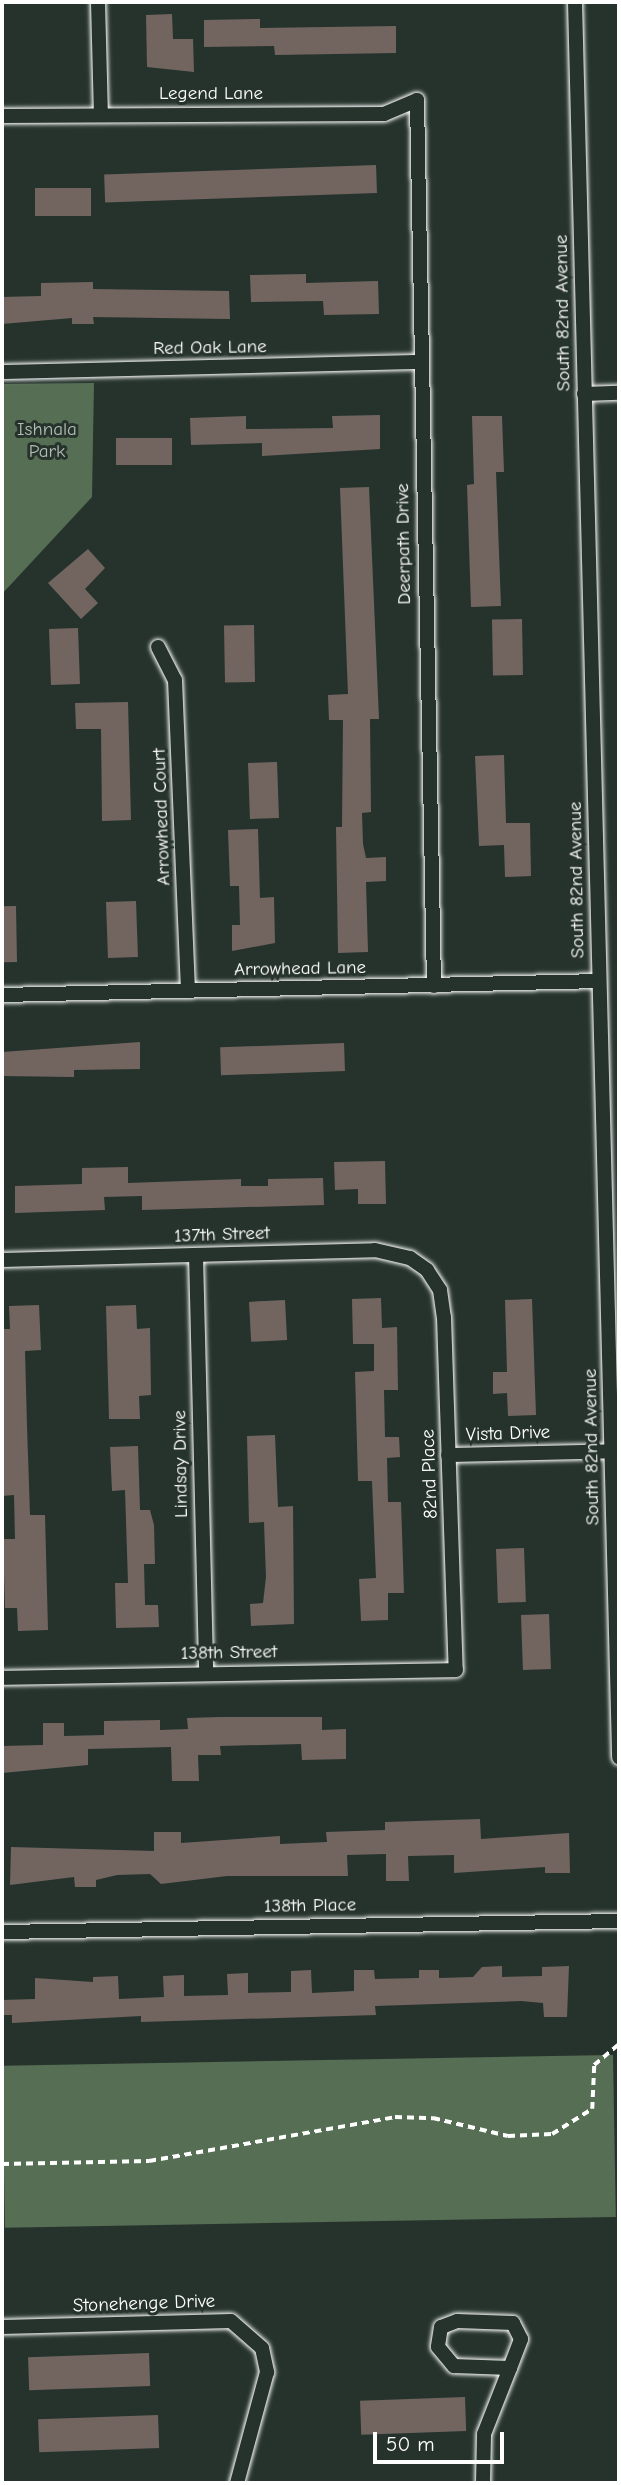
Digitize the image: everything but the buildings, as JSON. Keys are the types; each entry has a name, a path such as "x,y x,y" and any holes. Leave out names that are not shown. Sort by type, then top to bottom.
{"street":[{"path":"98,2 101,113"},
{"name":"South 82nd Avenue","path":"575,2 599,981 615,1451 619,1757"},
{"name":"Legend Lane","path":"2,116 101,113 384,114 416,100"},
{"name":"Deerpath Drive","path":"416,100 418,362 434,986"},
{"name":"Red Oak Lane","path":"2,372 418,362"},
{"path":"584,394 619,393"},
{"name":"Arrowhead Court","path":"159,647 176,680 188,990"},
{"name":"Arrowhead Lane","path":"2,996 599,981"},
{"name":"137th Street","path":"2,1260 375,1250 410,1258 434,1278"},
{"name":"Lindsay Drive","path":"196,1255 206,1672"},
{"name":"82nd Place","path":"434,1278 444,1317 456,1670"},
{"name":"Vista Drive","path":"448,1455 615,1451"},
{"name":"138th Street","path":"2,1678 206,1672 456,1670"},
{"name":"138th Place","path":"2,1932 619,1922"},
{"name":"Stonehenge Drive","path":"2,2327 230,2321 262,2347 267,2372 237,2483"},
{"path":"483,2483 484,2434 510,2368 521,2339 513,2323 457,2321 441,2327 438,2347 454,2365 510,2368"}],"path":[{"path":"2,2164 149,2161 394,2117 433,2118 508,2136 552,2134 592,2109 594,2065 619,2044"}],"green space":[{"name":"Ishnala Park","path":"94,383 92,497 2,594 2,384"},
{"path":"613,2055 616,2217 5,2228 2,2066"}]}
